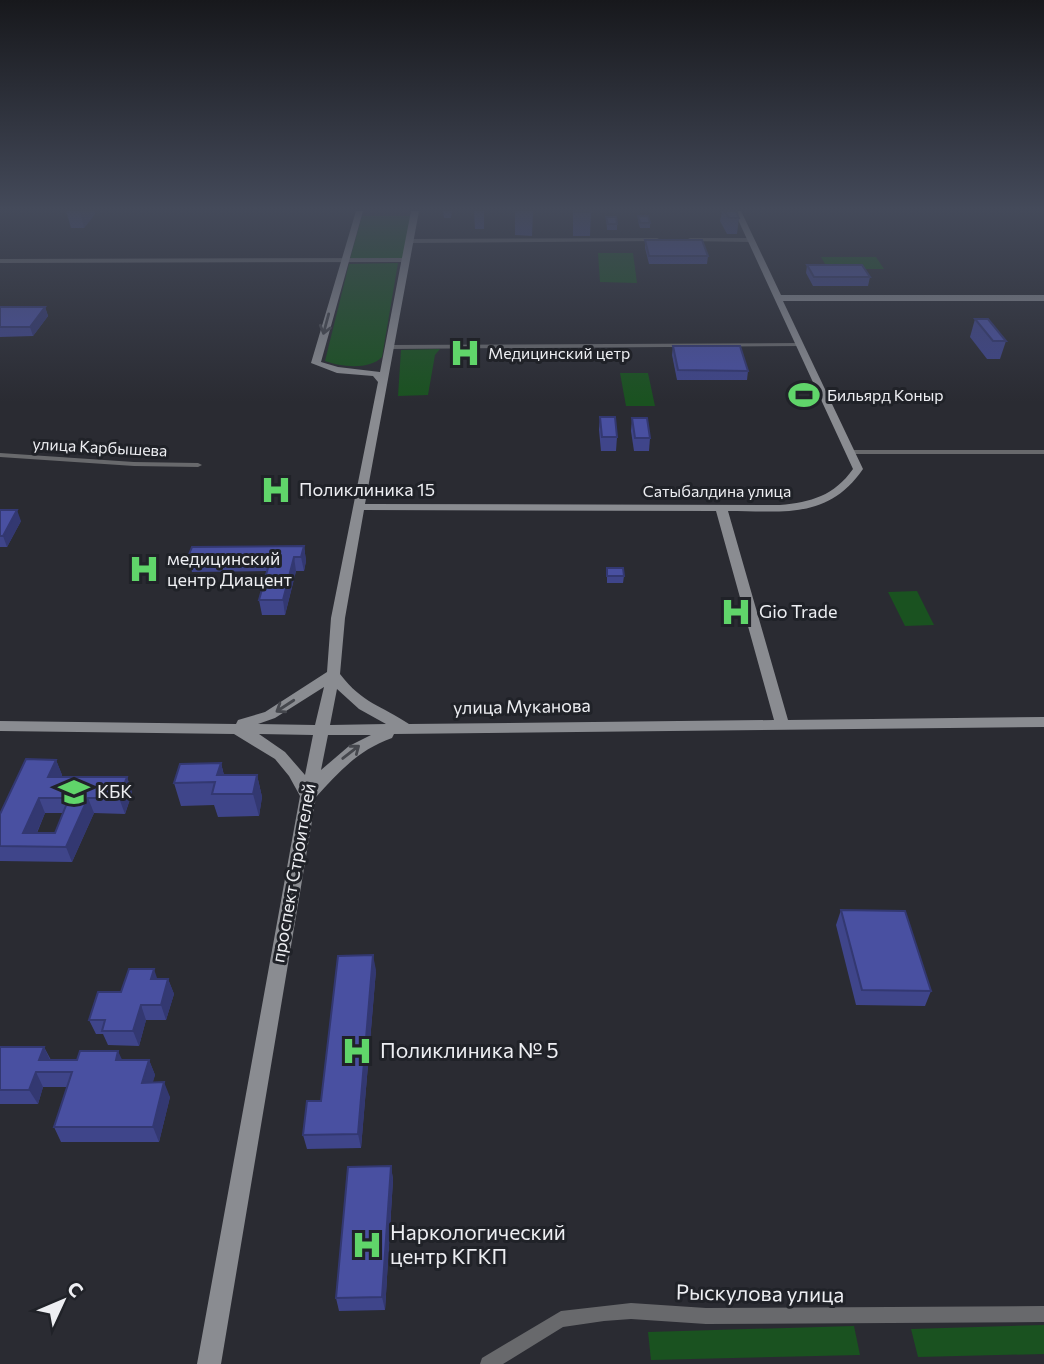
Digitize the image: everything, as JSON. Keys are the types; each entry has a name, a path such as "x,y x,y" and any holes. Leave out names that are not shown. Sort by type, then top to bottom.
{"main road":[{"path":"340,275 316,363 337,370 376,373 384,383"},
{"name":"проспект Строителей","path":"209,1364 307,796 333,674 338,618 404,275"},
{"name":"Сатыбалдина улица","path":"361,507 721,508 804,506 829,499 847,487 858,469 765,275"},
{"path":"776,298 1044,298"},
{"path":"349,370 373,366 389,352"},
{"path":"721,508 782,723"},
{"path":"232,727 270,715 333,674 346,693 368,710 407,728"},
{"name":"улица Муканова","path":"0,726 322,730 1044,722"},
{"path":"232,727 263,743 295,769 307,796 328,770 367,740 407,728"}],"street":[{"path":"389,352 800,345"},
{"path":"850,452 1044,452"},
{"name":"улица Карбышева","path":"0,455 198,466"},
{"name":"Рыскулова улица","path":"488,1364 561,1319 604,1313 631,1311 706,1316 1044,1314"}],"green space":[{"path":"346,275 396,275 382,357 363,366 339,365 325,361"},
{"path":"599,275 636,275 637,283 600,282"},
{"path":"440,349 435,355 428,395 398,396 401,350"},
{"path":"620,373 648,373 655,406 626,406"},
{"path":"917,591 934,625 905,626 888,592"},
{"path":"1044,1325 1044,1354 918,1357 911,1329"},
{"path":"854,1326 860,1355 651,1360 648,1332"}],"building":[{"path":"813,275 868,275 870,277 814,277"},
{"path":"0,307 45,307 30,327 0,327"},
{"path":"975,319 988,319 1006,341 993,341"},
{"path":"673,346 740,346 748,371 678,370"},
{"path":"600,417 615,417 617,437 602,437"},
{"path":"632,418 647,418 650,438 635,438"},
{"path":"0,510 17,510 3,536 0,536"},
{"path":"304,546 301,557 294,557 283,600 259,600 271,557 188,557 192,547"},
{"path":"607,568 623,568 624,576 607,576"},
{"path":"26,759 56,760 48,777 127,777 119,798 88,798 66,847 0,846 0,814","holes":["39,798 69,798 55,833 23,833"]},
{"path":"221,763 217,775 257,775 253,794 212,794 215,782 174,783 180,764"},
{"path":"841,910 905,911 931,991 862,990"},
{"path":"373,955 358,1134 303,1135 307,1101 321,1101 338,956"},
{"path":"129,969 154,969 151,979 168,979 161,1005 141,1005 133,1031 102,1031 105,1020 89,1020 98,992 121,992"},
{"path":"0,1047 44,1047 39,1060 77,1060 80,1051 118,1051 116,1060 149,1060 142,1083 164,1082 153,1127 54,1127 72,1072 36,1072 29,1090 0,1090"},
{"name":"Наркологический центр КГКП","path":"391,1166 382,1297 336,1298 348,1167"}],"place":[{"name":"Медицинский цетр","path":"465,353"},
{"name":"Бильярд Коныр","path":"804,395"},
{"name":"Поликлиника 15","path":"276,490"},
{"name":"медицинский центр Диацент","path":"144,569"},
{"name":"Gio Trade","path":"736,612"},
{"name":"КБК","path":"74,792"},
{"name":"Поликлиника № 5","path":"357,1051"},
{"name":"Наркологический центр КГКП","path":"367,1245"}]}
